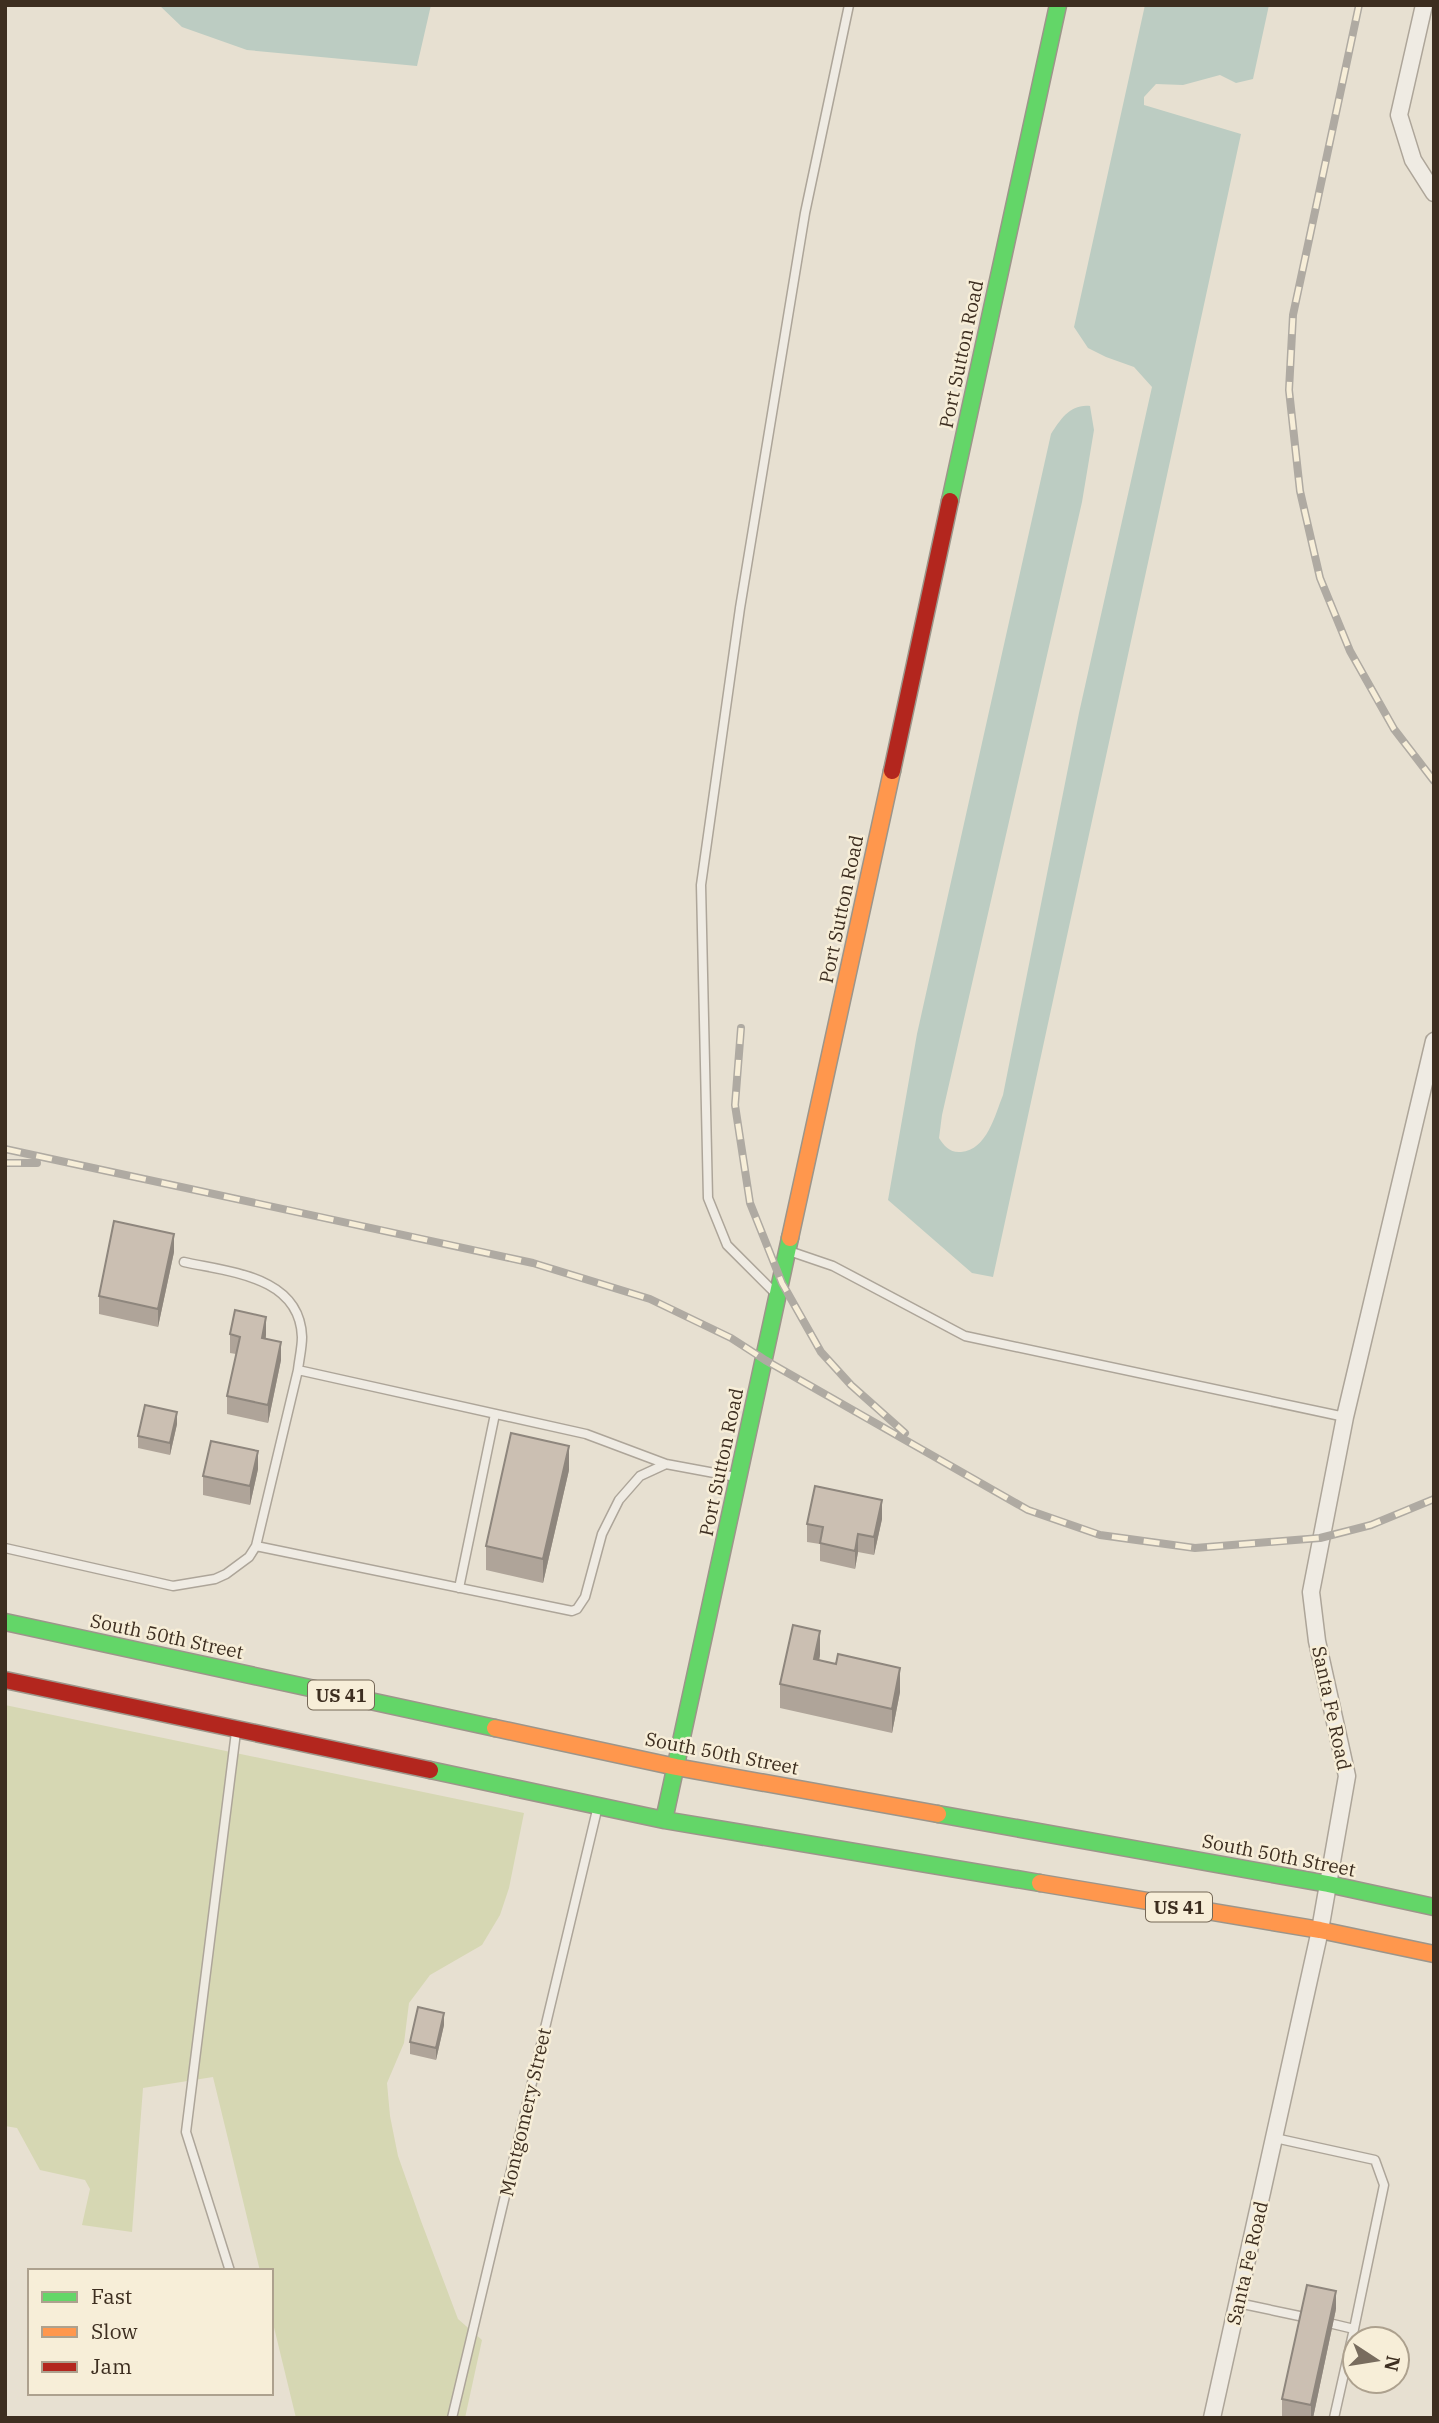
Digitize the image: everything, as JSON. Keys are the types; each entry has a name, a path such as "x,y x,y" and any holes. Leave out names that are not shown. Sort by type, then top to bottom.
{"main road":[{"name":"Port Sutton Road","path":"664,1820 1058,5"},
{"name":"South 50th Street","path":"5,1622 676,1767 1328,1884 1434,1907"},
{"name":"US 41","path":"5,1680 664,1820 1320,1930 1434,1954"}],"street":[{"path":"1424,5 1399,115 1413,160 1434,193"},
{"name":"Santa Fe Road","path":"1212,2418 1320,1930 1347,1776 1317,1641 1311,1592 1345,1417 1434,1041"}],"lane":[{"path":"779,1297 727,1245 708,1198 701,885 740,608 805,213 849,5"},
{"path":"789,1251 833,1266 965,1336 1345,1417"},
{"path":"5,1548 173,1586 215,1579 226,1574 249,1557 256,1546 298,1370 302,1339 300,1325 285,1296 270,1284 254,1277 184,1262"},
{"path":"298,1370 586,1434 666,1464 739,1478"},
{"path":"459,1588 495,1414"},
{"path":"256,1546 565,1611 577,1609 585,1597 602,1534 619,1500 640,1476 666,1464"},
{"path":"229,2269 186,2132 236,1729"},
{"name":"Montgomery Street","path":"452,2418 598,1807"},
{"path":"1275,2137 1375,2160 1384,2185 1355,2325"},
{"path":"1238,2303 1304,2317"},
{"path":"1333,2324 1341,2326"},
{"path":"1334,2418 1341,2387"}],"green space":[{"path":"5,1705 524,1813 509,1888 500,1915 482,1945 430,1975 409,2003 404,2043 387,2083 398,2156 421,2221 458,2319 482,2340 465,2418 296,2418 273,2323 273,2269 260,2269 213,2077 143,2088 132,2232 82,2225 90,2189 85,2180 40,2170 17,2128 5,2126"}],"shaded area":[{"path":"159,5 431,5 417,66 247,50 182,27"},
{"path":"1145,5 1269,5 1253,79 1236,83 1220,75 1183,85 1156,84 1144,97 1144,105 1241,134 993,1277 972,1273 888,1200 917,1034 1051,434 1062,418 1072,410 1090,406 1094,430 1082,502 942,1115 939,1138 943,1144 957,1152 970,1150 977,1145 989,1130 1003,1095 1079,713 1152,387 1134,367 1088,348 1074,327"}],"building":[{"path":"114,1221 174,1234 158,1309 99,1296"},
{"path":"235,1310 266,1317 262,1338 281,1342 268,1405 227,1396 240,1337 230,1334"},
{"path":"145,1405 177,1412 170,1443 138,1436"},
{"path":"511,1433 569,1446 543,1559 486,1546"},
{"path":"211,1441 258,1451 250,1486 203,1476"},
{"path":"815,1486 882,1500 874,1537 858,1534 855,1551 820,1543 823,1527 807,1524"},
{"path":"793,1625 820,1631 814,1659 836,1664 838,1654 900,1668 892,1709 780,1684"},
{"path":"418,2007 444,2013 436,2048 410,2042"},
{"path":"1307,2285 1336,2291 1311,2405 1282,2399"}],"railway":[{"path":"1359,5 1293,315 1289,390 1300,491 1320,578 1350,651 1394,729 1434,781"},
{"path":"741,1028 735,1105 750,1203 782,1283 821,1352 851,1385 905,1433"},
{"path":"5,1149 533,1263 650,1299 731,1338 1028,1510 1100,1535 1195,1548 1320,1538 1371,1525 1434,1499"},
{"path":"5,1163 37,1163"}],"traffic: fast":[{"path":"950,501 1058,5"},
{"path":"664,1820 790,1238"},
{"path":"5,1622 495,1728"},
{"path":"430,1770 664,1820 1040,1883"},
{"path":"938,1814 1328,1884 1434,1907"}],"traffic: slow":[{"path":"790,1238 892,771"},
{"path":"495,1728 676,1767 938,1814"},
{"path":"1040,1883 1320,1930 1434,1954"}],"traffic: jam":[{"path":"892,771 950,501"},
{"path":"5,1680 430,1770"}]}
